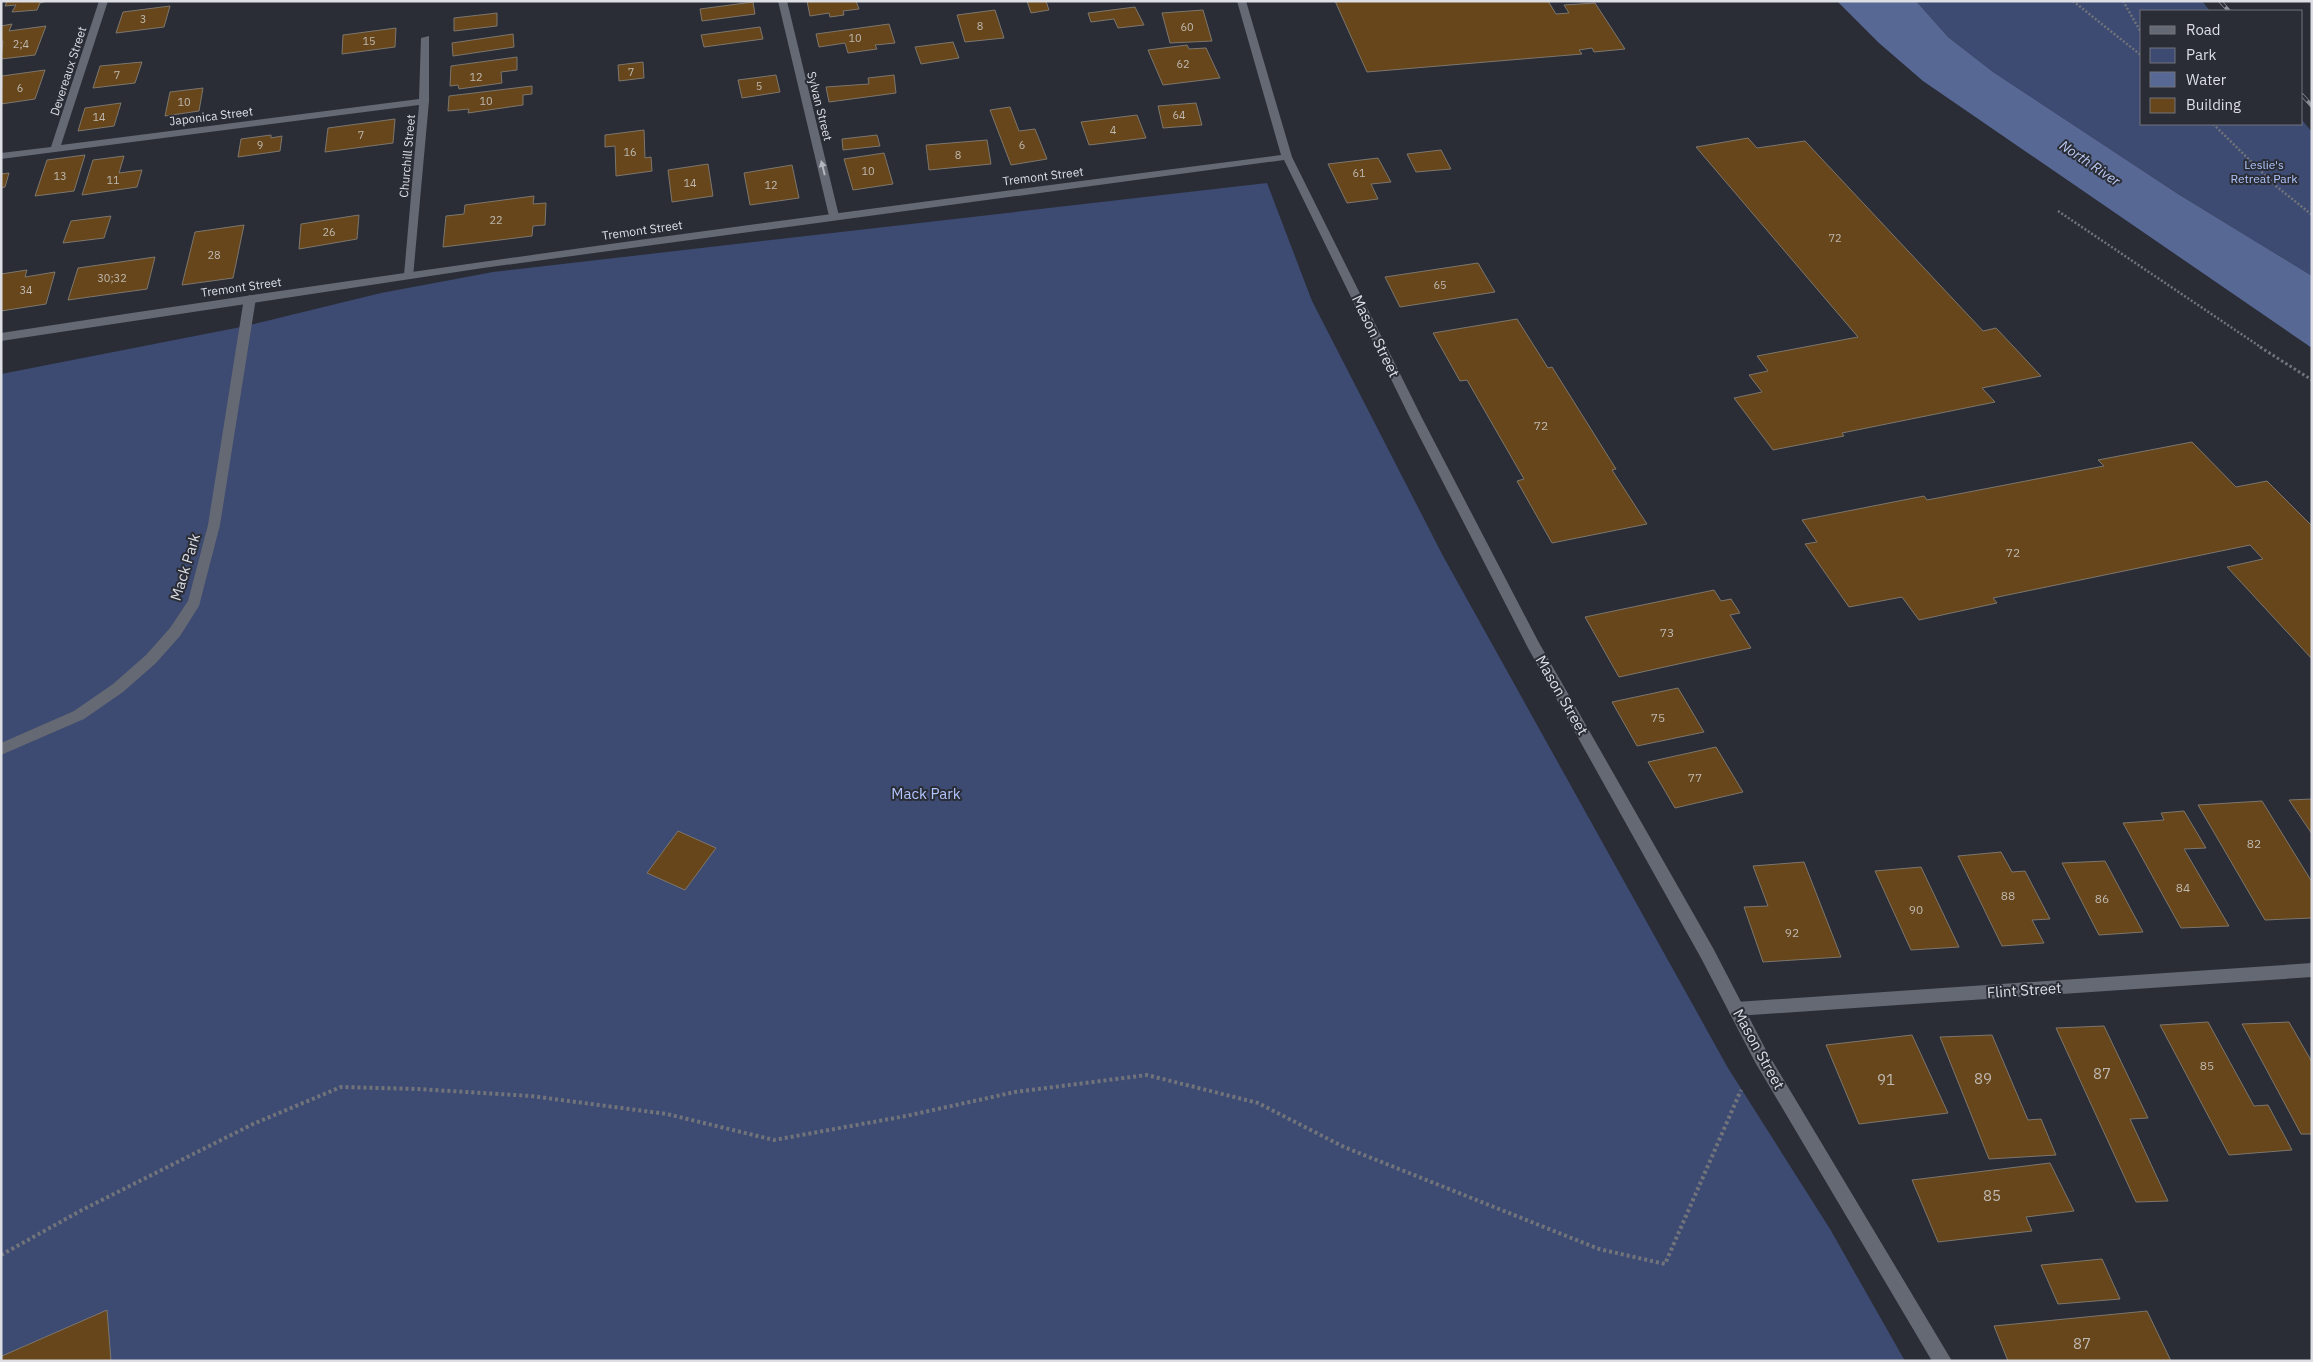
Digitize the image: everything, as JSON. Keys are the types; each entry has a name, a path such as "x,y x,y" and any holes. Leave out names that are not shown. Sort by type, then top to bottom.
{"street":[{"name":"Devereaux Street","path":"55,149 104,1"},
{"name":"Sylvan Street","path":"782,1 834,216"},
{"name":"Mason Street","path":"1241,1 1287,157 1416,418 1533,644 1703,944 1762,1057 1943,1361"},
{"name":"Churchill Street","path":"410,275 424,101 426,38"},
{"name":"Japonica Street","path":"1,156 424,101"},
{"name":"Tremont Street","path":"1,337 410,275 834,216 1287,157"},
{"name":"Mack Park","path":"1,749 79,715 118,688 152,659 175,632 194,602 214,525 250,298"},
{"name":"Flint Street","path":"1736,1009 2312,970"}],"path":[{"path":"2073,1 2140,54"},
{"path":"2123,1 2140,31"},
{"path":"2214,125 2276,186 2312,215"},
{"path":"2058,211 2270,354 2312,380"},
{"path":"1,1255 82,1210 253,1124 341,1087 418,1089 531,1096 667,1114 774,1140 906,1116 1015,1092 1148,1075 1258,1103 1344,1147 1599,1249 1665,1264 1739,1093 1762,1057"}],"green space":[{"name":"Leslie's Retreat Park","path":"1916,1 2202,1 2209,10 2140,10 2140,125 2303,125 2303,121 2312,132 2312,276 2178,194 1993,72 1948,37"},
{"name":"Mack Park","path":"1267,183 1312,301 1443,556 1728,1068 1830,1229 1905,1361 1,1361 1,374 246,326 381,293 493,272"}],"water":[{"name":"North River","path":"1837,1 1916,1 1948,37 1993,72 2178,194 2312,276 2312,348 1923,81 1879,43"}],"building":[{"path":"7,1 47,1 40,3 37,10 12,12 16,5 5,6"},
{"path":"807,1 856,1 859,9 843,11 844,15 830,17 829,13 810,16"},
{"path":"1027,1 1046,1 1049,10 1031,13"},
{"path":"1335,1 1548,1 1556,14 1569,13 1564,5 1595,3 1625,49 1594,52 1592,48 1579,50 1582,54 1367,72"},
{"path":"753,2 755,14 702,21 700,9"},
{"path":"170,6 164,27 116,33 123,12"},
{"path":"1135,7 1144,25 1118,28 1114,19 1091,22 1088,13"},
{"path":"995,10 1004,38 965,42 957,15"},
{"path":"1203,10 1212,41 1170,43 1162,13"},
{"path":"497,13 497,26 454,31 454,18"},
{"path":"12,24 9,31 46,26 35,55 1,59 3,41 1,41 1,26"},
{"path":"889,24 895,43 875,45 877,49 848,53 845,43 819,47 816,34"},
{"path":"760,27 763,39 704,47 701,35"},
{"path":"396,28 395,47 342,54 343,35"},
{"path":"513,34 514,47 453,56 452,43"},
{"path":"953,42 959,58 921,64 915,47"},
{"path":"1187,45 1189,49 1206,48 1220,78 1163,85 1148,50"},
{"path":"517,57 517,70 501,72 502,83 459,89 458,85 450,86 451,66"},
{"path":"142,62 135,83 93,88 100,66"},
{"path":"643,62 644,78 619,81 618,65"},
{"path":"45,70 35,99 1,104 2,76"},
{"path":"776,75 780,92 742,98 738,80"},
{"path":"894,75 896,93 829,102 826,87 869,84 868,78"},
{"path":"532,86 532,94 523,95 523,105 468,113 469,109 448,111 449,96"},
{"path":"203,88 199,111 165,116 170,92"},
{"path":"121,103 114,126 78,131 85,108"},
{"path":"1196,103 1202,125 1163,128 1158,106"},
{"path":"1010,107 1019,131 1035,129 1047,159 1011,165 990,110"},
{"path":"1137,115 1146,138 1089,145 1081,122"},
{"path":"395,119 393,143 325,152 328,128"},
{"path":"644,130 645,158 651,157 652,171 616,176 615,146 605,147 605,135"},
{"path":"271,135 271,138 282,136 280,151 238,157 241,139"},
{"path":"877,135 880,146 843,150 842,139"},
{"path":"1748,138 1757,148 1805,141 1983,331 1996,328 2041,376 1982,388 1995,402 1842,433 1844,436 1773,450 1734,398 1762,392 1749,375 1768,371 1757,356 1858,337 1696,147"},
{"path":"987,140 991,164 929,170 926,145"},
{"path":"1441,150 1451,169 1416,172 1407,154"},
{"path":"884,153 893,184 853,190 844,159"},
{"path":"85,155 74,191 35,196 47,160"},
{"path":"124,156 119,173 142,170 137,187 82,195 93,160"},
{"path":"1378,158 1391,182 1371,184 1378,199 1347,203 1328,164"},
{"path":"708,164 713,196 672,202 668,170"},
{"path":"792,165 799,198 750,205 744,173"},
{"path":"9,173 5,187 1,188 1,174"},
{"path":"534,196 533,204 546,203 545,225 533,226 532,236 443,247 446,216 464,214 465,205"},
{"path":"359,215 357,239 299,249 301,224"},
{"path":"111,216 104,238 63,243 71,221"},
{"path":"244,225 233,278 182,285 195,232"},
{"path":"155,257 147,289 68,300 78,268"},
{"path":"1478,263 1495,292 1400,307 1385,277"},
{"path":"27,270 25,277 55,272 46,304 1,311 1,274"},
{"path":"1517,319 1548,368 1552,367 1616,469 1612,470 1647,524 1552,543 1517,481 1524,479 1467,380 1460,381 1433,333"},
{"path":"2192,442 2236,487 2267,481 2312,526 2312,659 2227,567 2263,559 2250,545 1993,598 1997,603 1919,620 1902,597 1849,607 1805,544 1817,542 1802,520 1924,496 1927,500 2104,466 2098,460"},
{"path":"1714,590 1721,601 1731,599 1740,613 1730,615 1751,648 1619,677 1585,617"},
{"path":"1678,688 1704,732 1637,746 1612,702"},
{"path":"1716,747 1743,792 1675,808 1648,762"},
{"path":"2312,799 2312,834 2289,800"},
{"path":"2262,801 2312,882 2312,918 2265,920 2198,805"},
{"path":"2184,811 2206,848 2184,849 2229,926 2181,928 2123,823 2164,820 2161,813"},
{"path":"678,831 716,848 685,890 647,873"},
{"path":"2001,852 2012,872 2025,871 2050,919 2032,920 2044,943 2002,946 1958,856"},
{"path":"2105,861 2143,932 2099,935 2062,863"},
{"path":"1804,862 1841,957 1763,962 1744,907 1768,906 1753,866"},
{"path":"1921,867 1959,947 1911,950 1875,871"},
{"path":"2208,1022 2254,1106 2268,1105 2292,1150 2229,1155 2160,1025"},
{"path":"2289,1022 2312,1062 2312,1134 2301,1134 2242,1024"},
{"path":"2104,1026 2148,1118 2130,1119 2168,1201 2136,1202 2056,1028"},
{"path":"1912,1035 1948,1113 1859,1124 1826,1045"},
{"path":"1992,1035 2028,1120 2041,1119 2056,1155 1989,1159 1940,1037"},
{"path":"2050,1163 2074,1211 2026,1217 2032,1231 1938,1242 1912,1180"},
{"path":"2102,1259 2120,1299 2058,1304 2041,1265"},
{"path":"107,1310 111,1361 2,1361 2,1356"},
{"path":"2147,1311 2171,1361 2008,1361 1994,1326"}],"railway":[{"path":"2220,1 2228,10"},
{"path":"2303,96 2312,106"}]}
